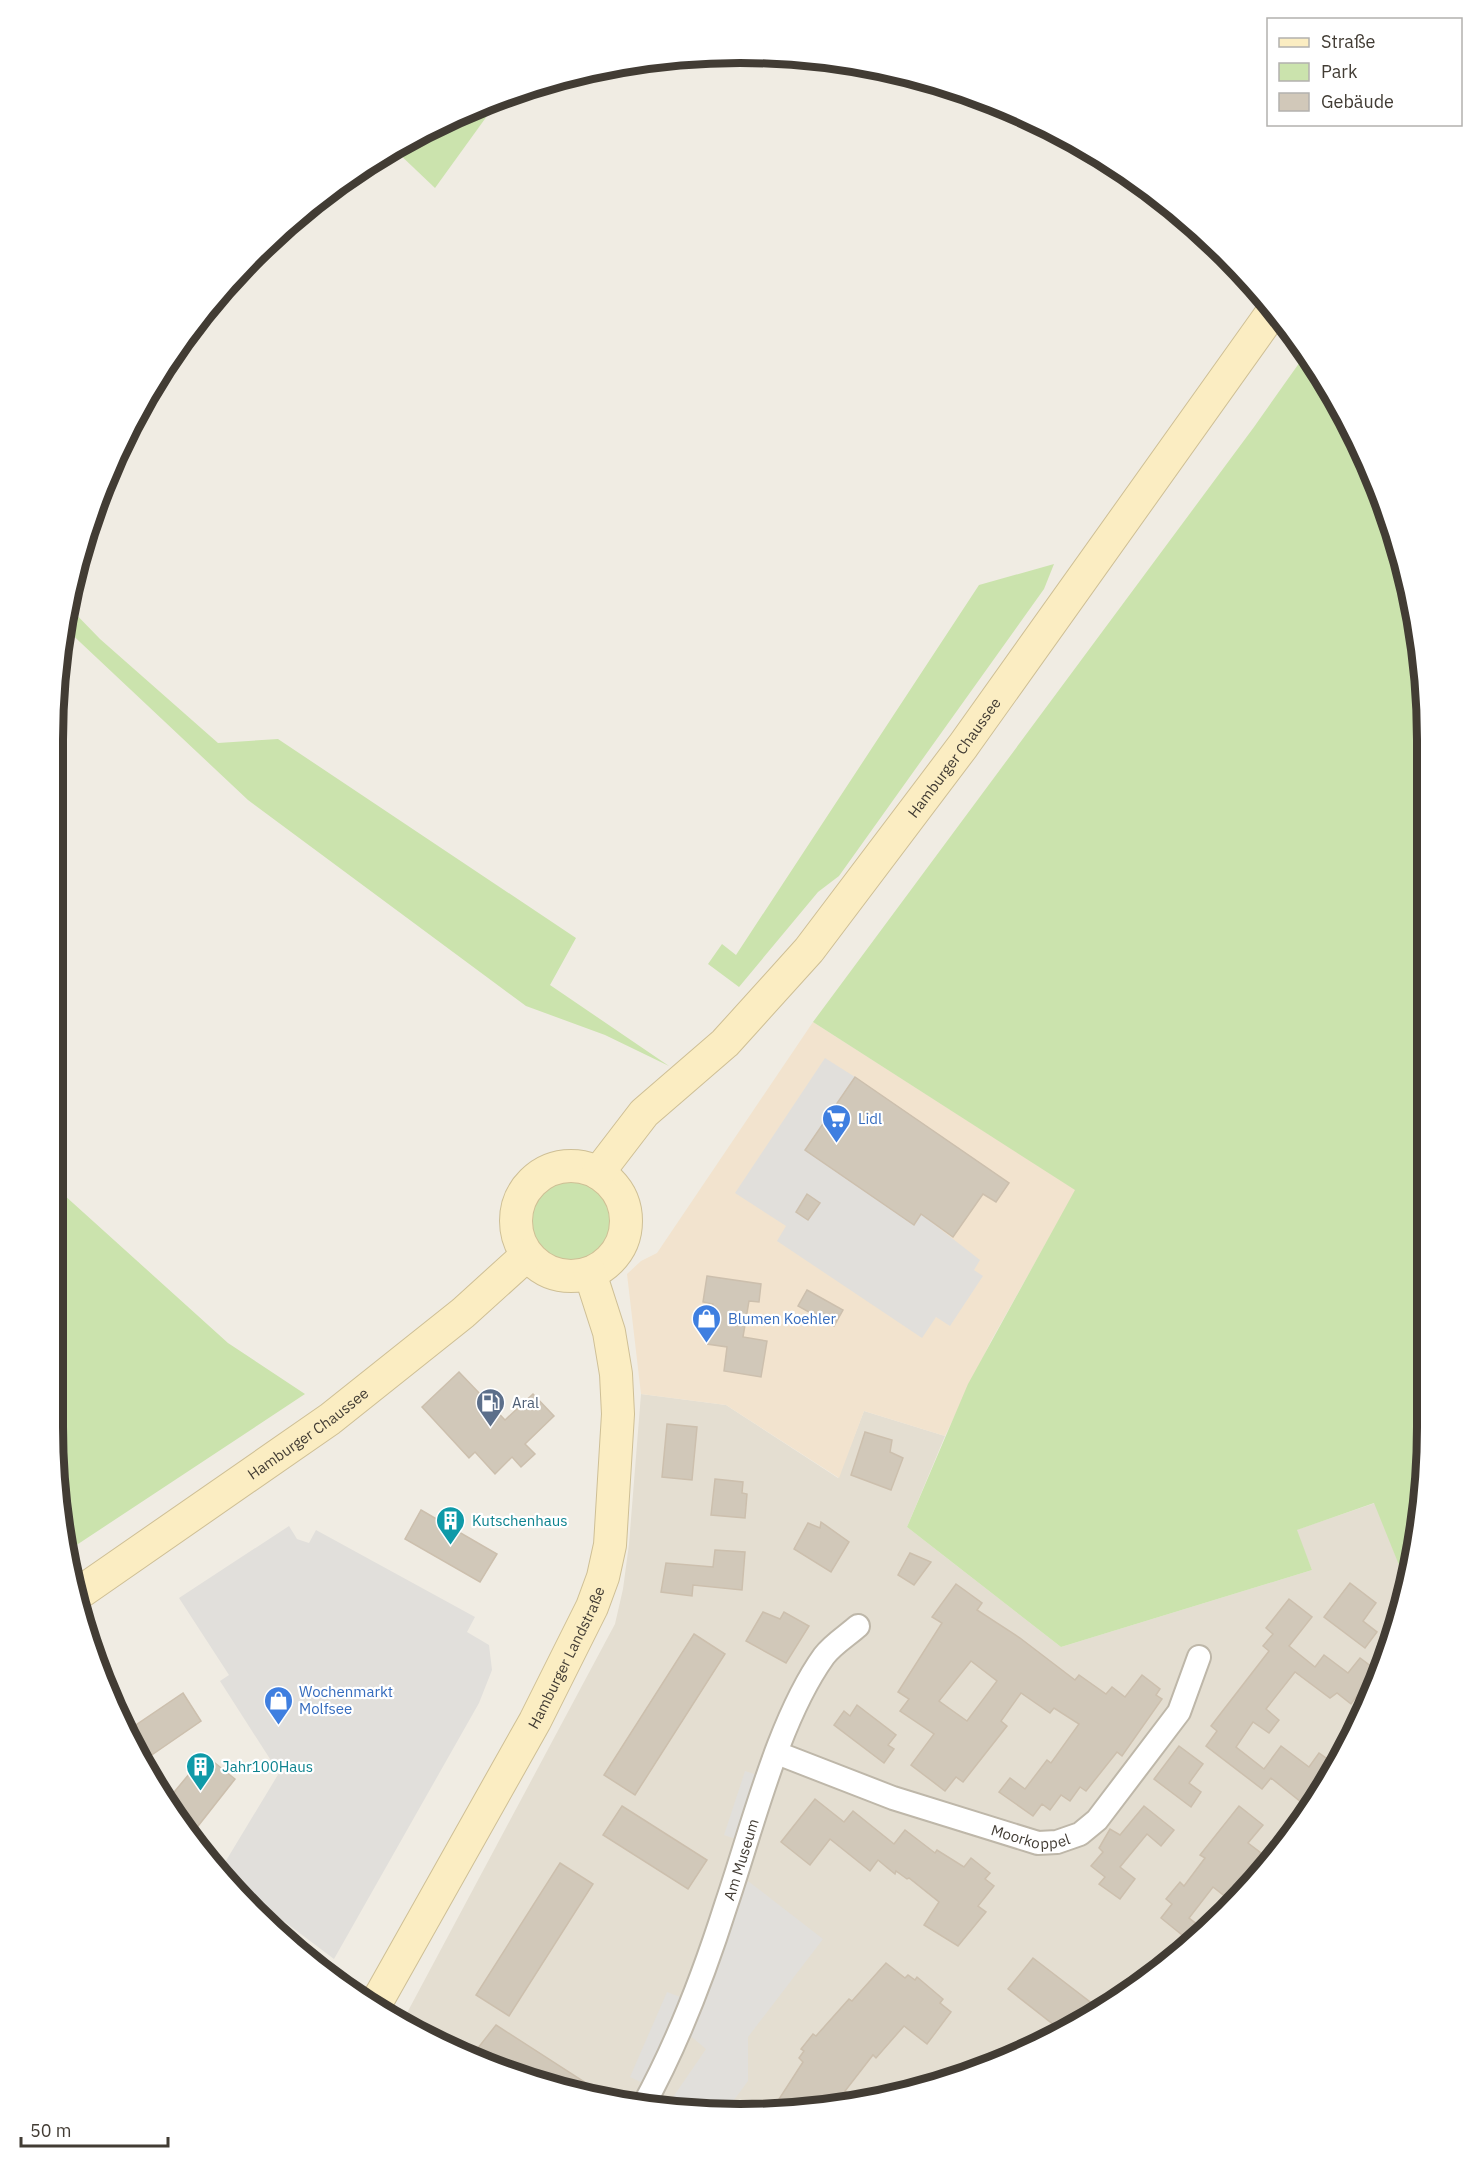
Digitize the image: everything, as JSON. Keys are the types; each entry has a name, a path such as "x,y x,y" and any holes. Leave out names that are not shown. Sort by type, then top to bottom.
{"main road":[{"name":"Hamburger Chaussee","path":"598,1173 644,1113 725,1043 809,950 963,746 1268,318"},
{"path":"561,1167 580,1167 598,1173 619,1195 625,1210 626,1225 615,1254 604,1265 590,1273 573,1276 556,1274 540,1267 527,1255 518,1238 515,1220 519,1201 529,1185 544,1173 561,1167"},
{"name":"Hamburger Chaussee","path":"83,1590 330,1419 463,1313 527,1255"},
{"name":"Hamburger Landstraße","path":"378,1999 535,1721 592,1607 603,1577 610,1534 618,1414 616,1374 609,1332 590,1273"}],"street":[{"name":"Am Museum","path":"646,2097 686,2014 777,1754 803,1692 825,1654 858,1626"},
{"name":"Moorkoppel","path":"777,1754 893,1798 1038,1843 1057,1842 1080,1834 1104,1811 1179,1712 1199,1657"}],"shaded area":[{"path":"813,1022 1076,1190 991,1341 945,1436 864,1411 839,1478 726,1405 641,1394 627,1274 641,1261 657,1253"},
{"path":"825,1058 855,1077 805,1150 921,1214 980,1260 974,1270 983,1276 950,1326 936,1317 922,1338 777,1241 786,1226 735,1193"},
{"path":"641,1394 726,1405 838,1478 864,1411 945,1436 907,1527 1061,1647 1312,1570 1296,1530 1375,1503 1401,1570 1381,1645 1365,1686 1326,1766 1303,1803 1277,1839 1219,1906 1152,1964 1116,1990 1039,2034 958,2068 872,2091 828,2098 784,2103 696,2103 608,2091 565,2081 481,2052 408,2017 408,2011 615,1624 623,1589 629,1544"},
{"path":"289,1526 297,1539 309,1543 316,1530 475,1617 467,1632 489,1645 492,1670 479,1703 334,1959 255,1900 224,1864 279,1773 220,1681 229,1675 179,1598"},
{"path":"745,1771 760,1776 739,1840 724,1835"},
{"path":"748,1881 823,1939 748,2037 748,2081 731,2104 671,2100 706,2049 687,2033"},
{"path":"667,1992 683,1998 645,2084 630,2077"}],"green space":[{"path":"490,111 435,188 400,155 441,133"},
{"path":"1301,361 1347,441 1381,522 1404,608 1411,652 1416,696 1417,740 1417,1427 1416,1471 1411,1515 1401,1571 1374,1503 1297,1530 1312,1570 1061,1647 907,1527 968,1384 1075,1190 813,1022"},
{"path":"1054,564 1044,589 839,876 818,892 739,987 708,964 722,944 736,955 979,585"},
{"path":"75,613 100,639 218,743 278,739 576,938 550,985 669,1066 605,1035 526,1006 248,800 72,634"},
{"path":"570,1177 586,1181 600,1190 609,1204 613,1220 609,1236 600,1250 586,1259 570,1263 554,1259 540,1250 531,1236 527,1220 531,1204 540,1190 554,1181"},
{"path":"63,1194 228,1343 305,1394 74,1547 64,1471"}],"building":[{"path":"855,1077 1009,1183 996,1202 983,1194 953,1237 921,1214 914,1225 805,1150"},
{"path":"807,1194 820,1203 808,1220 796,1212"},
{"path":"707,1276 761,1284 759,1302 749,1301 743,1337 767,1341 761,1377 724,1371 727,1347 707,1344 713,1304 703,1302"},
{"path":"807,1290 843,1310 834,1326 798,1306"},
{"name":"Aral","path":"459,1372 505,1420 533,1394 554,1416 525,1444 535,1454 521,1467 512,1457 495,1474 475,1452 469,1458 422,1407"},
{"path":"667,1424 697,1427 692,1480 662,1477"},
{"path":"865,1432 892,1440 890,1452 903,1458 891,1490 851,1475"},
{"path":"715,1479 743,1482 742,1493 747,1494 745,1518 711,1515"},
{"name":"Kutschenhaus","path":"421,1510 497,1554 480,1582 405,1539"},
{"path":"821,1522 849,1542 831,1572 794,1549 808,1523 820,1528"},
{"path":"715,1550 745,1552 742,1590 693,1585 692,1596 661,1592 666,1563 713,1567"},
{"path":"910,1553 931,1562 914,1585 898,1575"},
{"path":"1350,1583 1376,1603 1363,1621 1377,1632 1365,1648 1324,1617"},
{"path":"956,1584 982,1603 977,1610 1020,1638 1075,1680 1079,1675 1106,1694 1112,1687 1125,1697 1142,1675 1160,1689 1156,1695 1162,1699 1122,1756 1117,1752 1086,1791 1080,1787 1070,1801 1061,1795 1050,1810 1042,1804 1033,1816 999,1792 1010,1778 1025,1789 1047,1760 1051,1763 1079,1724 1054,1708 1050,1713 1021,1693 1001,1721 1007,1726 963,1782 956,1777 945,1791 911,1765 934,1734 900,1711 909,1699 898,1692 942,1623 932,1617","holes":["971,1661 997,1681 967,1721 939,1701"]},
{"path":"1289,1599 1312,1617 1289,1646 1315,1667 1324,1655 1348,1673 1360,1658 1372,1667 1366,1684 1351,1704 1337,1693 1330,1698 1295,1672 1266,1709 1279,1720 1269,1733 1253,1722 1236,1747 1264,1769 1281,1746 1309,1767 1319,1753 1329,1760 1303,1803 1271,1778 1262,1789 1206,1746 1217,1731 1211,1726 1269,1651 1263,1646 1273,1634 1266,1628"},
{"path":"763,1612 780,1619 784,1612 809,1626 786,1663 746,1641"},
{"path":"694,1634 725,1654 635,1795 604,1775"},
{"name":"Jahr100Haus","path":"183,1693 201,1721 149,1757 133,1727"},
{"path":"857,1705 896,1735 888,1745 894,1749 884,1763 834,1725 844,1711 850,1716"},
{"path":"1179,1746 1203,1764 1189,1783 1201,1792 1191,1807 1154,1779"},
{"name":"Jahr100Haus","path":"205,1755 235,1779 196,1829 172,1795"},
{"path":"815,1799 844,1822 853,1811 894,1844 905,1830 935,1853 937,1850 964,1867 971,1858 990,1873 985,1879 994,1886 978,1906 986,1912 958,1946 924,1925 939,1902 909,1878 907,1879 896,1871 895,1874 878,1860 870,1871 830,1839 810,1865 781,1842"},
{"path":"622,1806 707,1860 688,1889 603,1835"},
{"path":"1144,1806 1174,1830 1161,1846 1147,1834 1120,1867 1135,1879 1120,1899 1099,1884 1105,1877 1091,1866 1103,1852 1099,1848 1110,1829 1120,1835"},
{"path":"1239,1806 1263,1825 1248,1843 1261,1853 1227,1898 1213,1887 1189,1918 1198,1925 1185,1937 1161,1918 1172,1904 1166,1899 1180,1882 1184,1886 1205,1858 1200,1855"},
{"path":"560,1863 593,1884 509,2016 476,1995"},
{"path":"1033,1958 1093,2004 1055,2026 1008,1989"},
{"path":"886,1963 905,1978 908,1975 915,1980 917,1977 943,1999 940,2003 951,2012 927,2044 904,2026 876,2058 873,2055 845,2091 848,2093 846,2095 776,2103 803,2062 799,2058 804,2051 801,2049 813,2034 816,2036 849,1999 852,2001"},
{"path":"496,2025 593,2088 522,2068 476,2050"}],"place":[{"name":"Lidl","path":"837,1144"},
{"name":"Blumen Koehler","path":"707,1344"},
{"name":"Aral","path":"491,1428"},
{"name":"Kutschenhaus","path":"451,1546"},
{"name":"Wochenmarkt Molfsee","path":"278,1726"},
{"name":"Jahr100Haus","path":"201,1792"}]}
